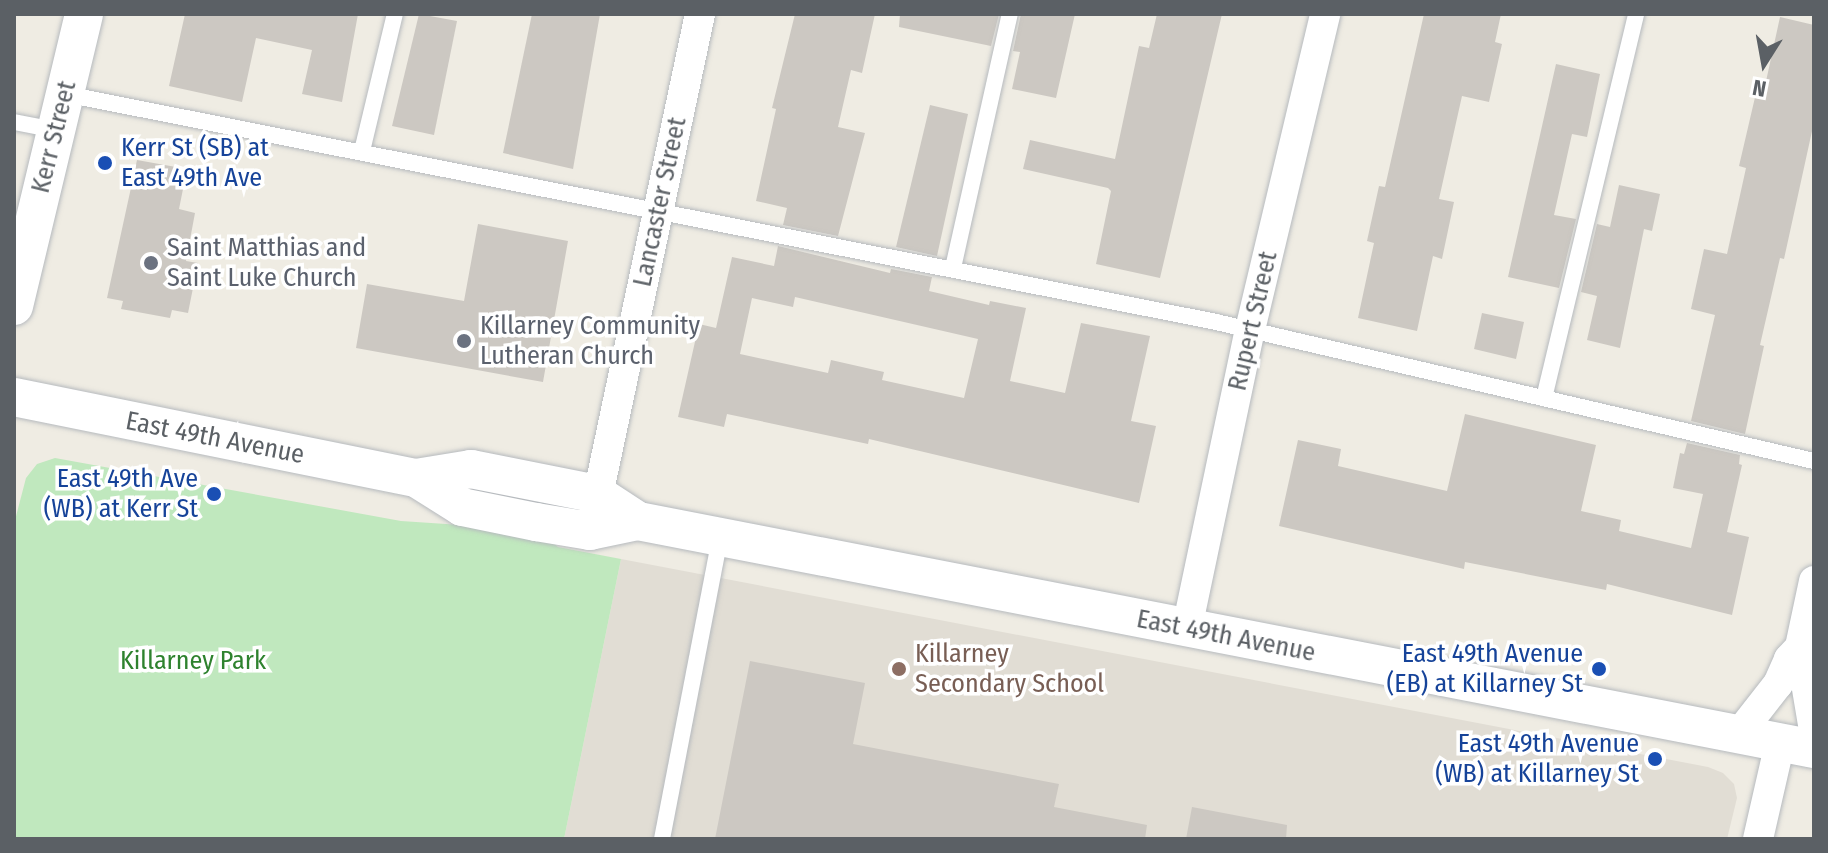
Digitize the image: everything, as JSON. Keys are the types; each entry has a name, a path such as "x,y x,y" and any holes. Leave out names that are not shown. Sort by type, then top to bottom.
{"street":[{"name":"Kerr Street","path":"14,306 84,14"},
{"name":"Lancaster Street","path":"590,531 700,14"},
{"name":"Rupert Street","path":"1187,628 1250,330 1325,14"},
{"name":"East 49th Avenue","path":"14,397 416,478 471,469 597,494 638,521 720,538 1738,735 1803,741"},
{"name":"East 49th Avenue","path":"416,478 462,507 590,531 638,521"},
{"path":"1758,839 1803,741 1800,647 1814,581"},
{"path":"1738,735 1778,684 1789,659 1800,647"}],"lane":[{"path":"362,151 395,14"},
{"path":"953,268 1010,14"},
{"path":"1544,398 1636,14"},
{"path":"65,94 659,209 1250,330 1814,461"},
{"path":"14,122 55,130"},
{"path":"662,839 720,538"}],"shaded area":[{"name":"Killarney Secondary School","path":"621,559 1708,767 1723,773 1734,784 1737,798 1727,839 564,839"}],"green space":[{"name":"Killarney Park","path":"55,458 401,521 520,529 545,535 558,547 621,559 564,839 14,839 14,524 26,478 37,464"}],"building":[{"path":"185,14 358,14 342,102 302,94 312,50 256,38 242,102 169,86"},
{"path":"419,14 457,21 434,135 392,126"},
{"path":"532,14 600,14 573,169 503,153"},
{"path":"795,14 875,14 862,73 851,70 838,127 865,133 838,236 783,225 787,208 756,201 776,109 772,108"},
{"path":"900,14 999,14 991,46 899,27"},
{"path":"1021,14 1075,14 1056,98 1012,89 1020,52 1013,51"},
{"path":"1157,14 1222,14 1160,278 1096,264 1111,191 1108,188 1023,169 1030,140 1115,159 1139,46 1149,48"},
{"path":"1424,14 1501,14 1495,42 1502,44 1489,102 1462,96 1439,199 1454,202 1442,259 1433,256 1417,331 1358,318 1374,243 1367,241 1379,186 1385,187"},
{"path":"1780,17 1814,25 1814,122 1784,259 1780,258 1760,345 1764,346 1745,434 1691,421 1715,315 1691,309 1704,249 1727,254 1746,168 1739,166 1756,93 1763,95"},
{"path":"1556,64 1600,74 1587,137 1572,134 1554,215 1576,219 1559,288 1508,277"},
{"path":"930,105 968,114 937,256 896,247"},
{"path":"137,160 187,169 179,209 195,213 186,261 198,263 188,313 172,310 170,318 121,309 123,301 107,298"},
{"path":"1619,185 1660,194 1652,231 1644,229 1620,348 1587,340 1597,296 1581,292 1597,224 1610,227"},
{"path":"478,224 568,241 543,382 356,348 367,284 464,301"},
{"path":"778,246 890,273 891,269 932,277 929,291 989,305 990,301 1026,308 1010,381 1065,393 1081,323 1150,336 1131,421 1156,426 1139,503 869,439 868,444 727,414 724,427 678,417 699,324 716,328 732,257 774,266","holes":["795,297 978,339 964,398 882,380 884,372 831,360 828,373 740,354 752,298 793,307"]},
{"path":"1482,313 1524,322 1516,359 1474,349"},
{"path":"1465,414 1596,445 1581,511 1621,520 1619,531 1691,548 1703,494 1673,488 1680,453 1684,454 1687,443 1740,455 1739,464 1742,465 1727,532 1749,537 1732,615 1607,584 1606,590 1465,562 1464,569 1279,526 1298,440 1341,449 1338,466 1447,491"},
{"path":"750,661 865,683 853,744 1059,784 1054,807 1147,825 1145,839 715,839"},
{"path":"1192,807 1287,825 1286,839 1186,839"}],"place":[{"name":"Kerr St (SB) at East 49th Ave","path":"105,163"},
{"name":"Saint Matthias and Saint Luke Church","path":"151,263"},
{"name":"Killarney Community Lutheran Church","path":"464,341"},
{"name":"East 49th Ave (WB) at Kerr St","path":"214,494"},
{"name":"Killarney Secondary School","path":"899,669"},
{"name":"East 49th Avenue (EB) at Killarney St","path":"1599,669"},
{"name":"East 49th Avenue (WB) at Killarney St","path":"1655,759"}]}
